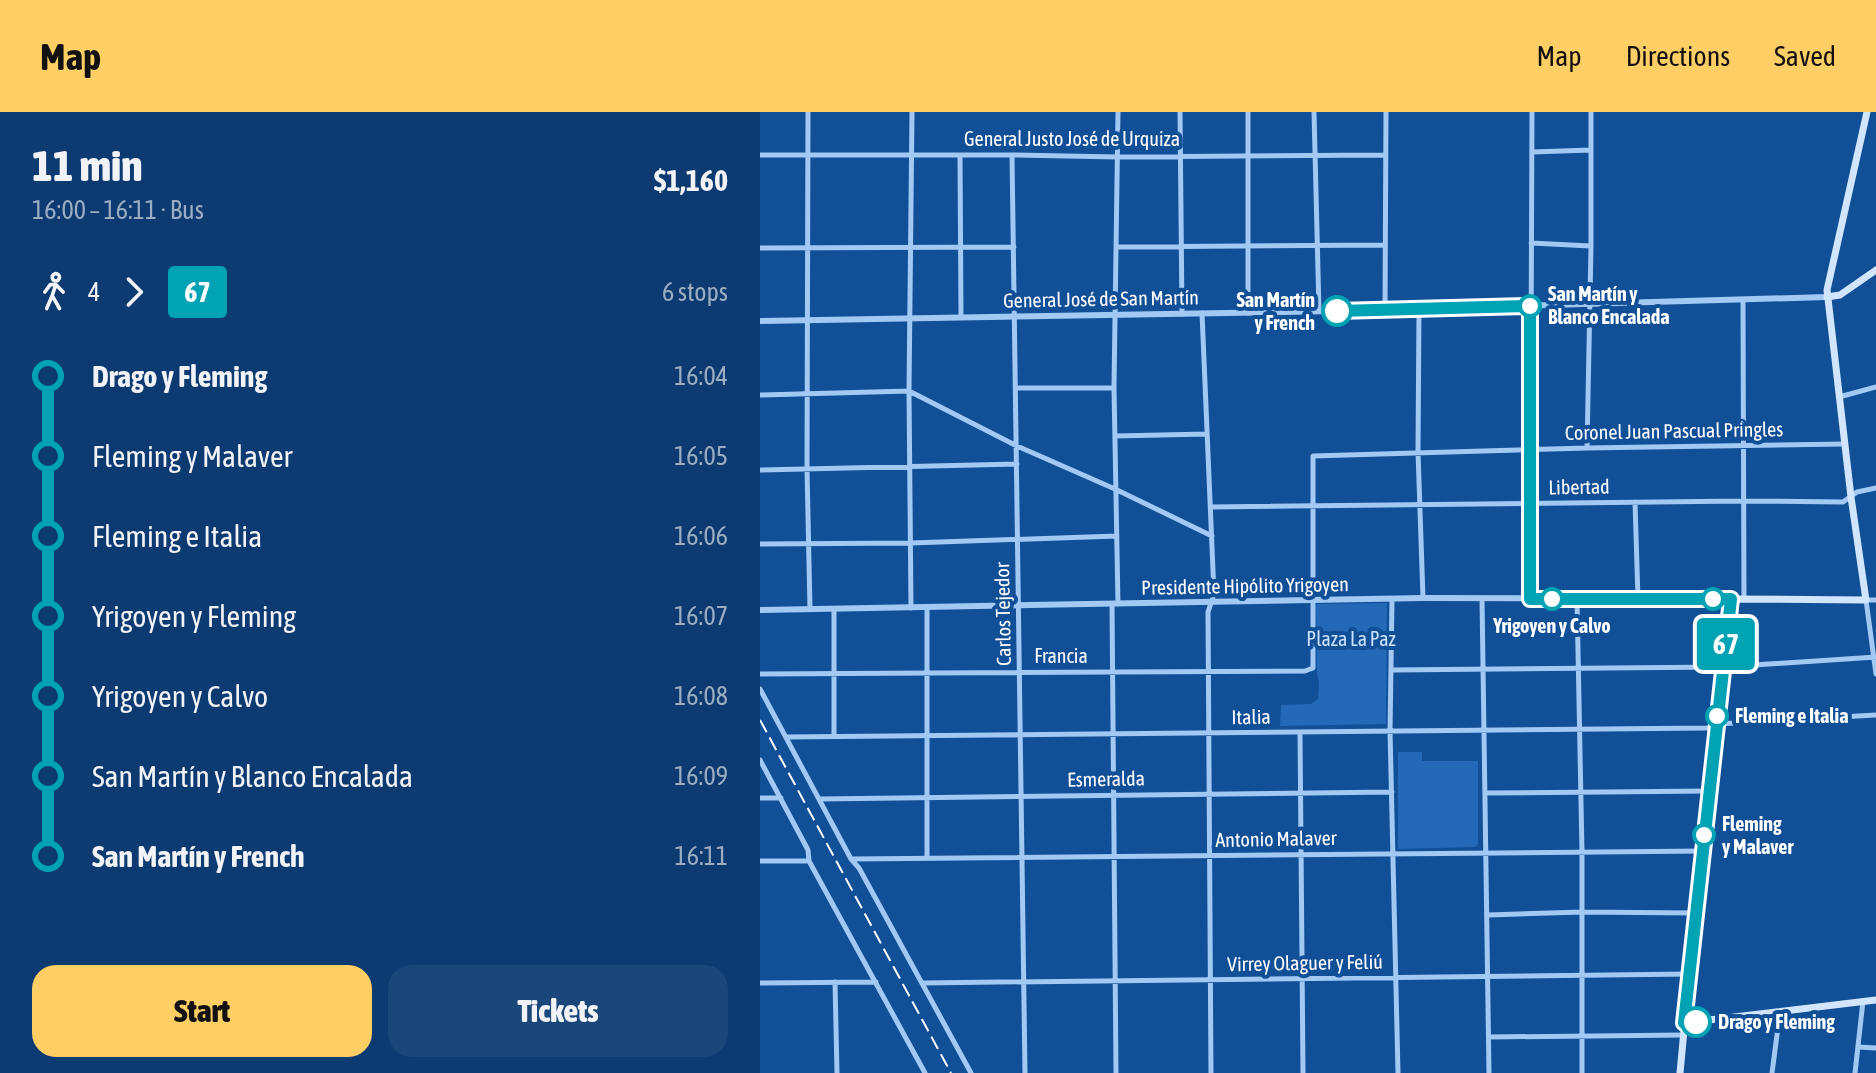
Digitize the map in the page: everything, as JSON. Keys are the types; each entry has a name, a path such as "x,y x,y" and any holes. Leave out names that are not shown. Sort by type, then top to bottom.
{"main road":[{"path":"1680,1073 1731,599 1866,600 1827,297 1867,112"},
{"path":"1827,297 1840,295 1876,270"},
{"path":"1684,1023 1876,1000"}],"street":[{"path":"808,112 807,469 810,609"},
{"path":"911,608 909,318 912,112"},
{"path":"1116,1073 1112,672 1117,536 1114,315 1118,112"},
{"path":"1180,112 1182,314"},
{"path":"1248,112 1248,313"},
{"path":"1314,112 1319,311"},
{"path":"1385,310 1386,112"},
{"path":"1530,599 1532,112"},
{"path":"1587,448 1591,112"},
{"path":"1532,152 1591,150"},
{"name":"General Justo José de Urquiza","path":"760,155 1384,155"},
{"path":"960,155 961,317"},
{"name":"Carlos Tejedor","path":"1012,155 1025,1073"},
{"path":"1531,243 1591,246"},
{"path":"1117,247 1385,245"},
{"path":"760,248 1014,247"},
{"name":"General José de San Martín","path":"760,321 1385,310 1827,297"},
{"path":"1743,300 1744,599"},
{"path":"1419,309 1418,452 1423,598"},
{"path":"1202,313 1214,594 1208,612 1211,1073"},
{"path":"1838,397 1876,387"},
{"path":"1016,388 1114,388"},
{"path":"760,395 909,391 1017,446 1212,536"},
{"path":"1115,436 1207,434"},
{"name":"Coronel Juan Pascual Pringles","path":"1312,506 1313,456 1844,444"},
{"path":"760,470 1017,464"},
{"name":"Libertad","path":"1211,507 1843,502 1857,492 1876,488"},
{"path":"1635,502 1638,599"},
{"path":"1312,506 1313,601"},
{"path":"760,544 1117,536"},
{"name":"Presidente Hipólito Yrigoyen","path":"760,609 1423,598 1731,599"},
{"path":"1482,598 1489,1073"},
{"path":"1392,599 1390,731 1398,1073"},
{"path":"1577,599 1582,1073"},
{"path":"1876,600 1866,600 1876,674"},
{"name":"Francia","path":"760,674 1305,671 1313,668 1313,601"},
{"path":"927,608 927,858"},
{"path":"834,609 834,736"},
{"path":"1392,670 1723,667 1875,658"},
{"path":"760,689 971,1073"},
{"name":"Italia","path":"786,737 1707,728 1717,724 1876,715"},
{"path":"1300,732 1303,1073"},
{"path":"760,760 808,850 809,861 925,1073"},
{"path":"1486,793 1709,791"},
{"name":"Esmeralda","path":"819,799 1392,792"},
{"path":"760,798 781,798"},
{"name":"Antonio Malaver","path":"851,859 1702,851"},
{"path":"760,861 809,861"},
{"path":"1488,915 1695,913"},
{"name":"Virrey Olaguer y Feliú","path":"922,983 1689,974"},
{"path":"835,982 837,1073"},
{"path":"760,983 876,982"},
{"path":"1855,1073 1863,1001"},
{"path":"1772,1073 1780,1012"},
{"path":"1489,1037 1683,1035"},
{"path":"1858,1047 1876,1048"}],"green space":[{"name":"Plaza La Paz","path":"1387,603 1386,724 1280,726 1281,705 1311,704 1318,699 1316,604"},
{"path":"1398,752 1422,752 1422,761 1478,761 1478,844 1475,847 1398,849"}],"railway":[{"path":"760,720 951,1073"}],"bus line":[{"name":"67","path":"1337,311 1530,306 1530,599 1731,599 1684,1023 1696,1022"}],"place":[{"name":"San Martín y Blanco Encalada","path":"1530,306"},
{"name":"San Martín y French","path":"1337,311"},
{"name":"Yrigoyen y Calvo","path":"1552,599"},
{"name":"Fleming e Italia","path":"1717,716"},
{"name":"Fleming y Malaver","path":"1704,835"},
{"name":"Drago y Fleming","path":"1696,1022"}]}
